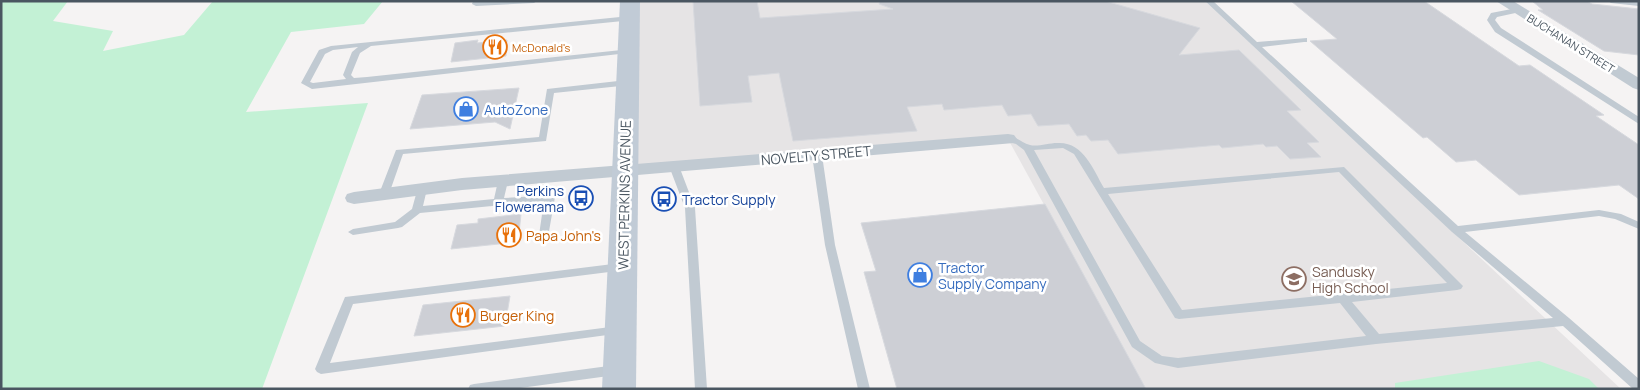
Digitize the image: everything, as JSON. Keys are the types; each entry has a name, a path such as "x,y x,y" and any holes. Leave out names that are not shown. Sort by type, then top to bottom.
{"main road":[{"name":"WEST PERKINS AVENUE","path":"620,379 624,170 630,10"}],"street":[{"name":"BUCHANAN STREET","path":"1503,1 1639,85"},
{"name":"NOVELTY STREET","path":"354,198 422,189 624,170 1008,139"}],"lane":[{"path":"477,1 476,4 534,1"},
{"path":"1208,1 1456,230 1639,387"},
{"path":"1611,1 1639,4"},
{"path":"628,51 312,86 305,83 322,52 331,48 630,10"},
{"path":"1517,10 1494,14 1491,20 1498,30 1639,121"},
{"path":"1254,44 1304,40"},
{"path":"352,81 347,74 356,52 369,44"},
{"path":"384,194 399,152 543,139 550,91 627,83"},
{"path":"1008,139 1028,148 1136,344 1159,360 1178,362 1376,339 1564,321"},
{"path":"1028,148 1064,145 1078,152 1101,191 1179,316 1457,286 1341,169 1101,191"},
{"path":"816,155 830,245 864,389"},
{"path":"674,166 690,208 700,389"},
{"path":"498,202 503,181"},
{"path":"417,210 422,189"},
{"path":"353,232 398,225 417,210 550,197 544,235"},
{"path":"1456,230 1599,213 1617,216 1639,226"},
{"path":"621,329 321,369 349,300 622,267"},
{"path":"1343,299 1376,339"},
{"path":"474,389 620,379"}],"shaded area":[{"name":"Sandusky High School","path":"630,1 1205,1 1621,389 1145,389 1008,139 624,170"}],"green space":[{"path":"1,1 68,1 53,21 113,31 103,51 184,35 213,1 383,1 364,24 291,32 246,112 368,103 262,389 1,389"},
{"path":"1539,361 1589,379 1599,389 1395,389 1395,383"}],"building":[{"path":"693,1 757,1 760,18 893,9 879,4 880,1 1105,1 1200,28 1179,55 1239,50 1301,110 1287,111 1319,142 1307,143 1321,157 1290,159 1277,146 1266,147 1263,144 1222,148 1219,145 1118,154 1108,140 1091,141 1086,135 1077,136 1069,124 1038,126 1031,114 1008,116 1002,105 944,110 942,104 907,107 917,131 793,141 779,73 748,76 752,102 700,106"},
{"path":"1291,1 1424,1 1519,66 1530,65 1604,115 1596,116 1639,145 1639,199 1619,185 1519,195 1476,160 1456,162 1427,137 1423,138 1310,41 1337,39"},
{"path":"1532,1 1587,1 1592,4 1639,9 1639,55 1604,51 1538,10 1543,10"},
{"name":"McDonald's","path":"478,40 477,43 507,40 506,56 451,62 455,43"},
{"name":"AutoZone","path":"519,88 510,129 495,122 410,129 422,95"},
{"path":"1045,204 1146,389 897,389 864,272 876,271 861,223"},
{"path":"521,214 518,242 451,249 457,225 478,223 478,219"},
{"name":"Burger King","path":"510,296 505,326 414,336 423,305"}],"place":[{"name":"McDonald's","path":"495,47"},
{"name":"AutoZone","path":"466,109"},
{"name":"Perkins Flowerama","path":"581,198"},
{"name":"Tractor Supply","path":"664,199"},
{"name":"Papa John's","path":"509,235"},
{"name":"Tractor Supply Company","path":"920,275"},
{"name":"Sandusky High School","path":"1294,279"},
{"name":"Burger King","path":"463,315"}]}
